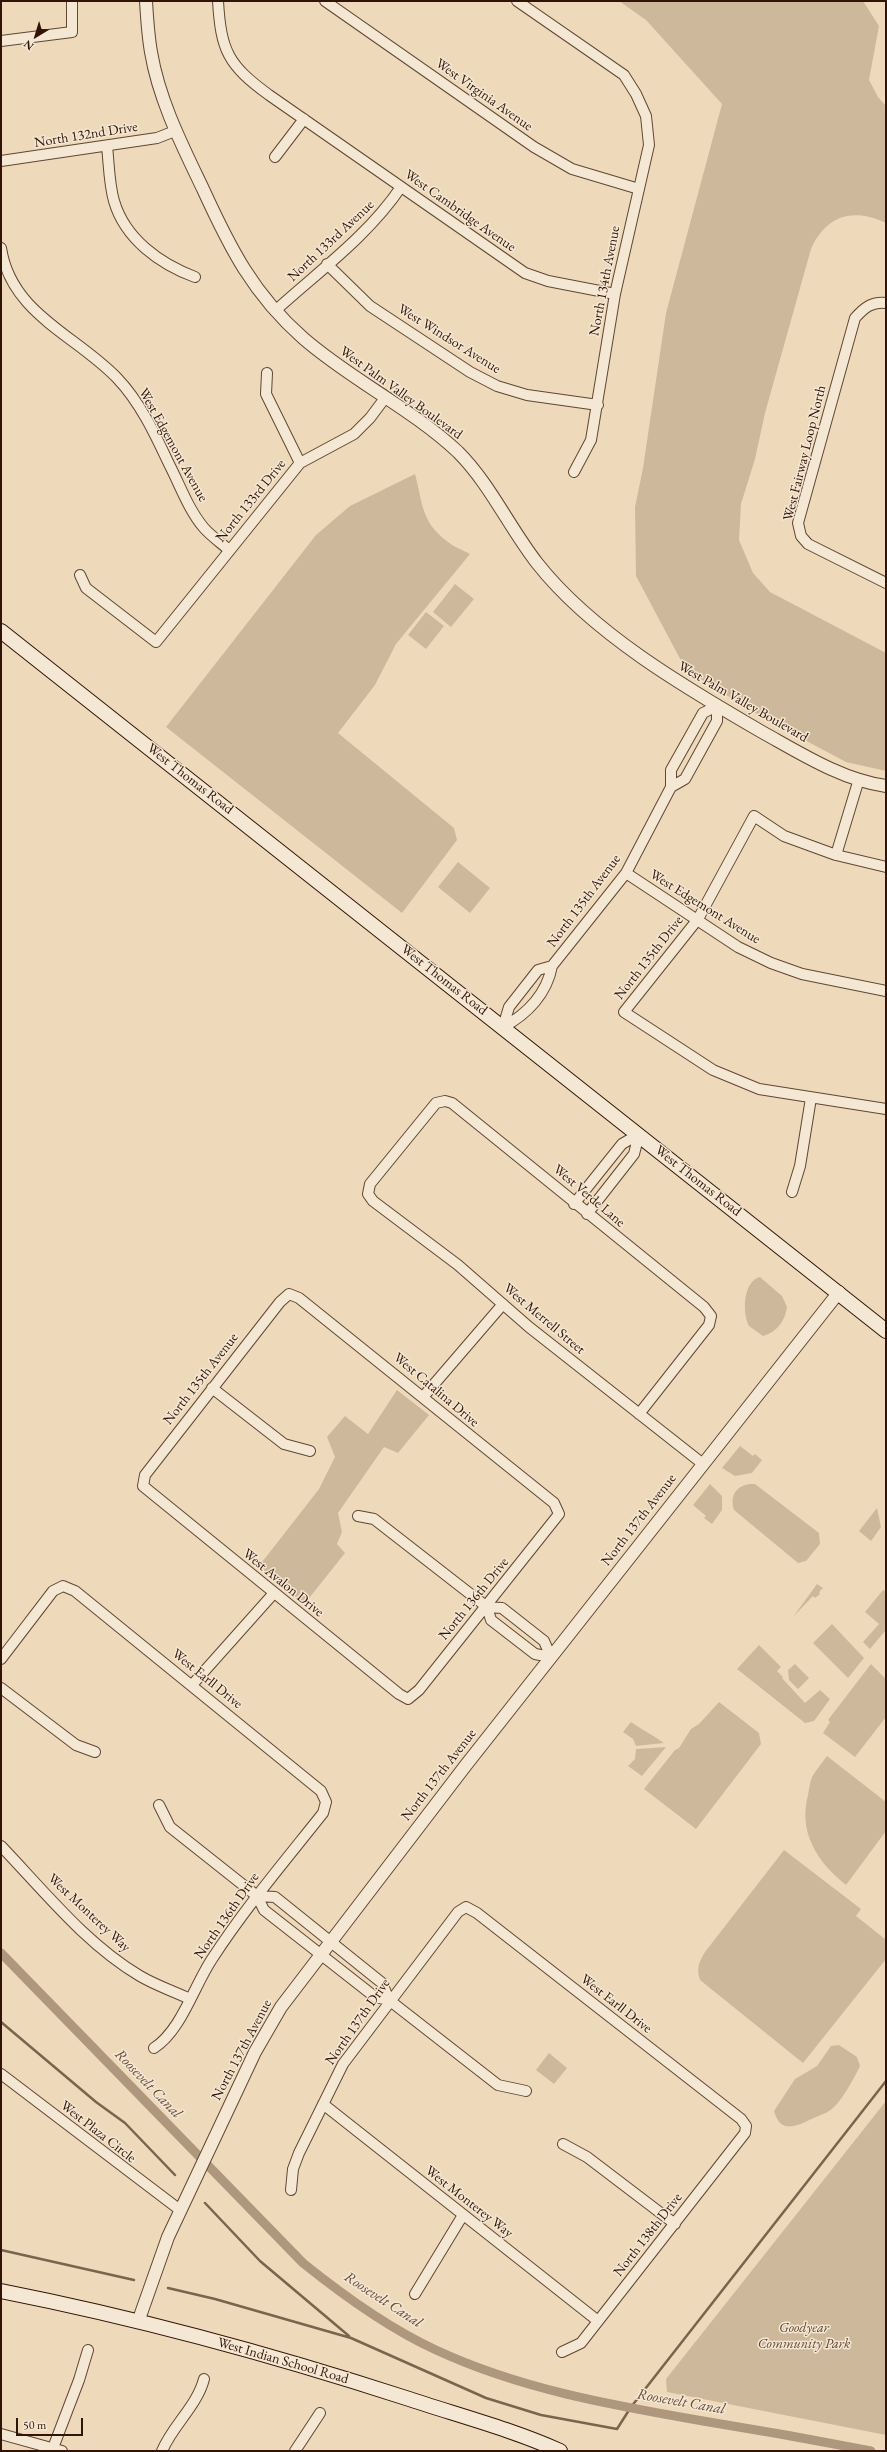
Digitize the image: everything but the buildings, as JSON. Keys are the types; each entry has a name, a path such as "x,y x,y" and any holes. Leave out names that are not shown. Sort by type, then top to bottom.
{"main road":[{"name":"West Thomas Road","path":"1,631 839,1292 886,1331"},
{"name":"West Indian School Road","path":"1,2291 138,2322 366,2385 560,2451"}],"street":[{"path":"1,41 72,32 72,1"},
{"name":"West Palm Valley Boulevard","path":"146,1 151,52 164,100 175,131 240,265 275,311 326,357 429,428 459,454 482,482 537,563 582,610 650,663 701,698 821,764 859,779 886,786"},
{"name":"West Cambridge Avenue","path":"218,1 223,43 234,65 249,80 525,273 548,281 615,294"},
{"name":"West Virginia Avenue","path":"325,1 534,147 572,169 639,189"},
{"name":"North 134th Avenue","path":"517,1 624,75 636,94 646,116 649,132 649,145 615,294 598,405 591,440 574,472"},
{"path":"275,157 304,119"},
{"name":"North 132nd Drive","path":"1,162 156,138 175,131"},
{"path":"107,146 113,195 122,220 135,237 152,254 172,269 195,277"},
{"name":"North 133rd Avenue","path":"275,311 376,220 401,187"},
{"name":"West Edgemont Avenue","path":"1,248 3,261 16,290 33,311 117,378 134,400 170,464 182,494 204,528 229,550"},
{"name":"West Windsor Avenue","path":"327,264 370,306 470,372 497,386 528,395 598,405"},
{"name":"West Fairway Loop North","path":"886,303 877,302 863,308 855,318 798,523 801,536 808,544 886,583"},
{"path":"267,373 266,394 300,464"},
{"name":"North 133rd Drive","path":"80,575 86,588 156,642 300,464 354,434 370,418 385,398"},
{"name":"North 135th Avenue","path":"503,1027 522,1018 549,983 552,966 626,873 671,787 671,770 703,713 718,706 717,721 685,780 671,787"},
{"path":"859,779 836,855 886,867"},
{"name":"North 135th Drive","path":"811,1098 759,1089 713,1070 624,1012 698,919 754,816 784,836 836,855"},
{"name":"West Edgemont Avenue","path":"626,873 698,919 738,947 771,963 802,974 886,991"},
{"name":"North 135th Avenue","path":"503,1027 509,1007 538,970 552,966"},
{"path":"792,1192 800,1166 811,1098 886,1109"},
{"name":"West Merrell Street","path":"445,1100 432,1107 370,1184 368,1194 373,1201 458,1265 503,1304 703,1464"},
{"name":"West Verde Lane","path":"445,1100 541,1174 586,1214 704,1307 711,1316 709,1326 639,1414"},
{"path":"574,1204 622,1144 639,1134"},
{"path":"586,1214 634,1154 639,1134"},
{"name":"North 137th Avenue","path":"138,2322 153,2275 180,2210 267,2029 329,1941 839,1292"},
{"name":"North 135th Avenue","path":"143,1486 145,1475 280,1302 290,1294"},
{"name":"West Catalina Drive","path":"290,1294 299,1298 554,1503 559,1514"},
{"path":"423,1397 503,1304"},
{"path":"212,1388 284,1444 310,1451"},
{"name":"West Avalon Drive","path":"143,1486 314,1627 399,1694 408,1699"},
{"name":"North 136th Drive","path":"408,1699 419,1690 487,1607 559,1514"},
{"path":"358,1516 374,1519 487,1607 502,1608 544,1641 551,1658"},
{"name":"West Earll Drive","path":"1,1659 53,1591 63,1586 75,1591 321,1791 326,1802"},
{"path":"192,1685 274,1593"},
{"path":"487,1607 491,1620 535,1654 551,1658"},
{"path":"1,1688 76,1745 95,1752"},
{"name":"North 136th Drive","path":"154,2048 170,2034 211,1960 257,1896 323,1813 326,1802"},
{"path":"159,1805 170,1827 257,1896 264,1910 375,1997 389,2000 498,2085 526,2091"},
{"name":"West Monterey Way","path":"1,1846 70,1918 106,1952 140,1977 190,1999"},
{"path":"257,1896 274,1898 329,1941 382,1983 389,2000"},
{"name":"West Earll Drive","path":"466,1907 483,1917 735,2114 746,2126"},
{"name":"North 137th Drive","path":"291,2190 293,2169 299,2153 343,2064 389,2000 458,1912 466,1907"},
{"name":"West Plaza Circle","path":"1,2074 180,2210"},
{"name":"West Monterey Way","path":"323,2104 598,2321"},
{"name":"North 138th Drive","path":"562,2352 580,2343 598,2321 745,2134 746,2126"},
{"path":"563,2144 587,2157 675,2224"},
{"path":"415,2294 463,2215"},
{"path":"1,2434 58,2449 88,2350"},
{"path":"162,2451 172,2431 200,2395 204,2379"},
{"path":"295,2451 320,2413"}],"green space":[{"path":"619,1 863,1 879,26 869,80 878,97 886,106 886,223 874,218 862,216 851,215 841,218 832,222 824,229 811,249 765,413 755,459 741,504 739,540 753,573 770,592 886,653 886,771 846,762 765,719 686,670 636,576 635,507 643,468 666,313 722,104 646,20"},
{"path":"415,474 424,512 428,520 439,535 450,544 470,554 396,644 375,685 338,733 454,828 457,840 402,913 166,727 316,535 350,506"},
{"path":"455,584 474,599 451,627 433,612"},
{"path":"426,612 444,626 426,649 408,635"},
{"path":"458,862 490,888 470,913 438,887"},
{"path":"760,1277 782,1296 787,1307 780,1325 772,1332 763,1336 749,1326 745,1313 747,1291 754,1280"},
{"path":"397,1390 429,1415 398,1453 384,1447 338,1513 342,1532 337,1544 345,1553 306,1602 299,1601 259,1566 319,1489 335,1457 327,1437 345,1416 368,1434"},
{"path":"740,1446 753,1456 755,1454 762,1460 752,1473 735,1476 722,1468"},
{"path":"710,1484 722,1496 722,1510 712,1524 704,1518 706,1516 693,1505"},
{"path":"755,1484 819,1533 820,1544 806,1561 798,1563 734,1510 733,1499 736,1491 744,1485"},
{"path":"877,1508 881,1527 871,1541 859,1531"},
{"path":"817,1584 823,1588 819,1592 820,1594 815,1598 813,1596 793,1617"},
{"path":"883,1590 886,1592 886,1630 870,1649 863,1642 879,1624 865,1612"},
{"path":"832,1624 864,1658 848,1678 813,1643"},
{"path":"759,1645 781,1667 777,1671 805,1703 820,1690 830,1699 814,1721 805,1723 737,1669"},
{"path":"795,1664 809,1678 798,1689 789,1680 788,1670"},
{"path":"871,1664 886,1679 886,1717 855,1757 823,1733 830,1722 828,1720"},
{"path":"719,1702 759,1733 761,1744 696,1829 644,1789 675,1750 679,1748 691,1729 699,1724"},
{"path":"631,1722 664,1743 636,1746 633,1739 623,1732"},
{"path":"666,1747 642,1776 628,1766 635,1759 636,1749"},
{"path":"827,1756 886,1802 886,1831 846,1885 826,1866 812,1845 808,1834 806,1821 806,1809 811,1779"},
{"path":"784,1850 861,1909 856,1916 885,1939 886,1959 803,2063 700,1980 698,1972 700,1962 705,1952"},
{"path":"839,2045 857,2057 860,2066 838,2103 829,2111 804,2123 792,2126 781,2124 774,2111 795,2079 817,2066 831,2046"},
{"path":"549,2053 567,2068 554,2084 536,2070"},
{"name":"Goodyear Community Park","path":"886,2101 886,2435 667,2392 666,2379"}],"waterway":[{"name":"Roosevelt Canal","path":"1,1953 303,2263 367,2311 401,2332 468,2364 566,2394 634,2409 871,2451"},
{"path":"1,2022 96,2102 125,2123 175,2175"},
{"path":"168,2288 215,2299 351,2338 486,2398 541,2415 617,2429 631,2407 886,2081"},
{"path":"205,2203 260,2261 349,2336"},
{"path":"1,2250 134,2280"}]}
